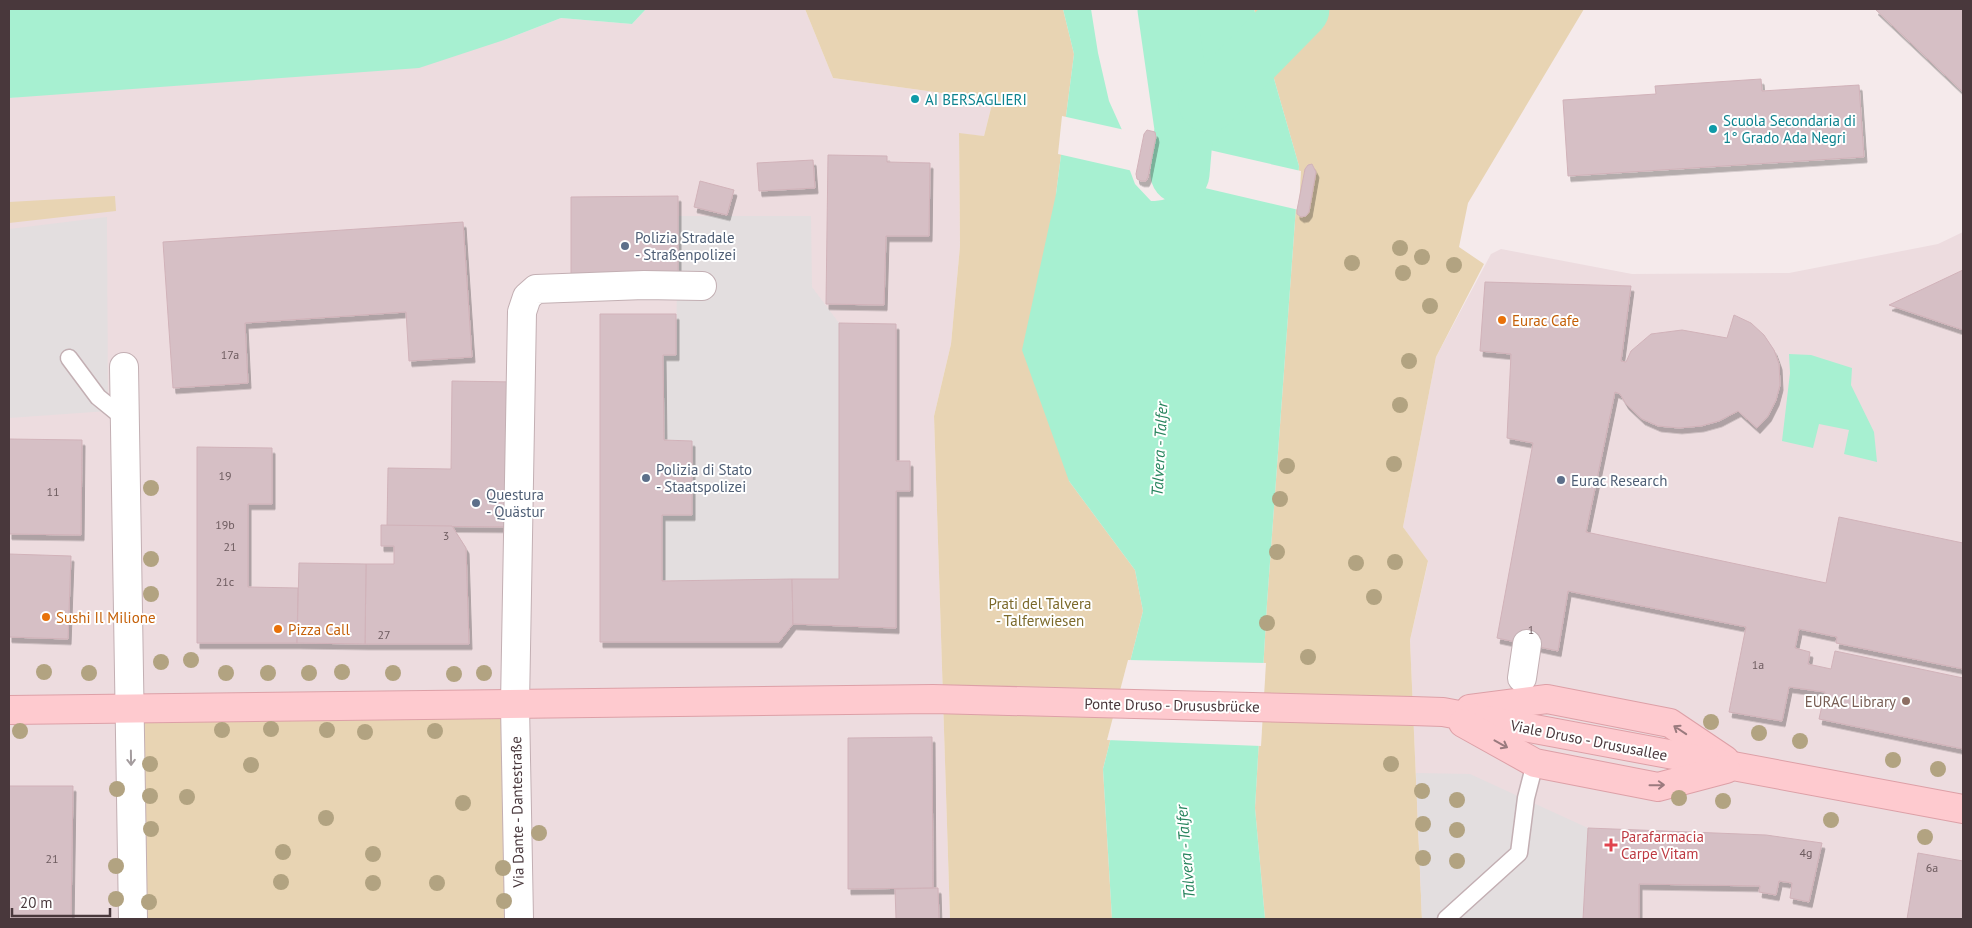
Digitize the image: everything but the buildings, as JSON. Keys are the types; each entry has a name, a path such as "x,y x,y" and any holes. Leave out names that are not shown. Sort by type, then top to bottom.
{"main road":[{"name":"Ponte Druso - Drususbrücke","path":"9,710 933,699 1412,711"},
{"name":"Viale Druso - Drususallee","path":"1412,711 1444,712 1963,809"},
{"name":"Viale Druso - Drususallee","path":"1444,712 1535,763 1658,787 1734,767"}],"street":[{"name":"Via Dante - Dantestraße","path":"519,919 515,705 522,312 527,297 536,289 644,285 702,286"},
{"path":"124,367 133,919"},
{"path":"1522,678 1528,644"}],"lane":[{"path":"69,358 98,397 125,419"},
{"path":"1446,919 1519,852 1526,798 1535,763"}],"shaded area":[{"path":"646,9 805,9 833,78 993,100 984,136 959,134 960,246 951,344 934,416 950,919 9,919 9,98 504,40 561,18 632,24"},
{"path":"678,216 811,216 812,287 839,323 839,579 662,581 662,515 692,514 692,441 664,440 663,355 676,355"},
{"path":"107,217 108,411 9,418 9,229"},
{"path":"1963,232 1963,919 1422,919 1410,640 1428,562 1403,527 1436,357 1491,254 1501,249 1632,274 1789,273 1938,244"},
{"path":"1416,773 1470,774 1588,828 1583,919 1422,919"}],"green space":[{"name":"Prati del Talvera - Talferwiesen","path":"805,9 1063,9 1074,54 1056,194 1069,481 1135,570 1143,611 1103,769 1112,919 950,919 934,416 951,344 960,246 959,133 984,136 993,100 833,78"},
{"path":"1254,9 1584,9 1468,203 1459,247 1484,264 1436,357 1403,527 1428,561 1410,640 1422,919 1265,919 1255,808 1267,603 1299,166"},
{"path":"115,196 116,211 9,223 9,202"},
{"path":"515,705 519,919 133,919 131,709"}],"water":[{"path":"9,9 646,9 632,24 561,18 504,40 419,68 9,98"},
{"path":"1063,9 1091,9 1098,53 1109,101 1127,141 1129,168 1135,184 1151,201 1165,199 1176,191 1183,138 1172,122 1183,80 1158,9 1254,9 1299,166 1267,603 1255,808 1265,919 1112,919 1103,769 1143,611 1135,570 1069,481 1022,350 1056,194 1074,54"},
{"path":"1789,354 1811,355 1852,368 1851,385 1874,432 1877,462 1844,454 1849,430 1819,424 1813,448 1782,441 1790,373"}],"pier":[{"path":"1062,116 1125,130 1129,141 1133,171 1058,154"},
{"path":"1179,143 1301,171 1299,210 1175,181"},
{"path":"1128,660 1266,663 1261,746 1107,740"}],"waterway":[{"name":"Talvera - Talfer","path":"1167,9 1184,128 1180,174"},
{"path":"1208,103 1300,9"}],"place":[{"name":"AI BERSAGLIERI","path":"915,99"},
{"name":"Scuola Secondaria di 1° Grado Ada Negri","path":"1713,129"},
{"name":"Polizia Stradale - Straßenpolizei","path":"625,246"},
{"name":"Eurac Cafe","path":"1502,320"},
{"name":"Polizia di Stato - Staatspolizei","path":"646,478"},
{"name":"Eurac Research","path":"1561,480"},
{"name":"Questura - Quästur","path":"476,503"},
{"name":"Sushi Il Milione","path":"46,617"},
{"name":"Pizza Call","path":"278,629"},
{"name":"EURAC Library","path":"1906,701"},
{"name":"Parafarmacia Carpe Vitam","path":"1611,845"}]}
